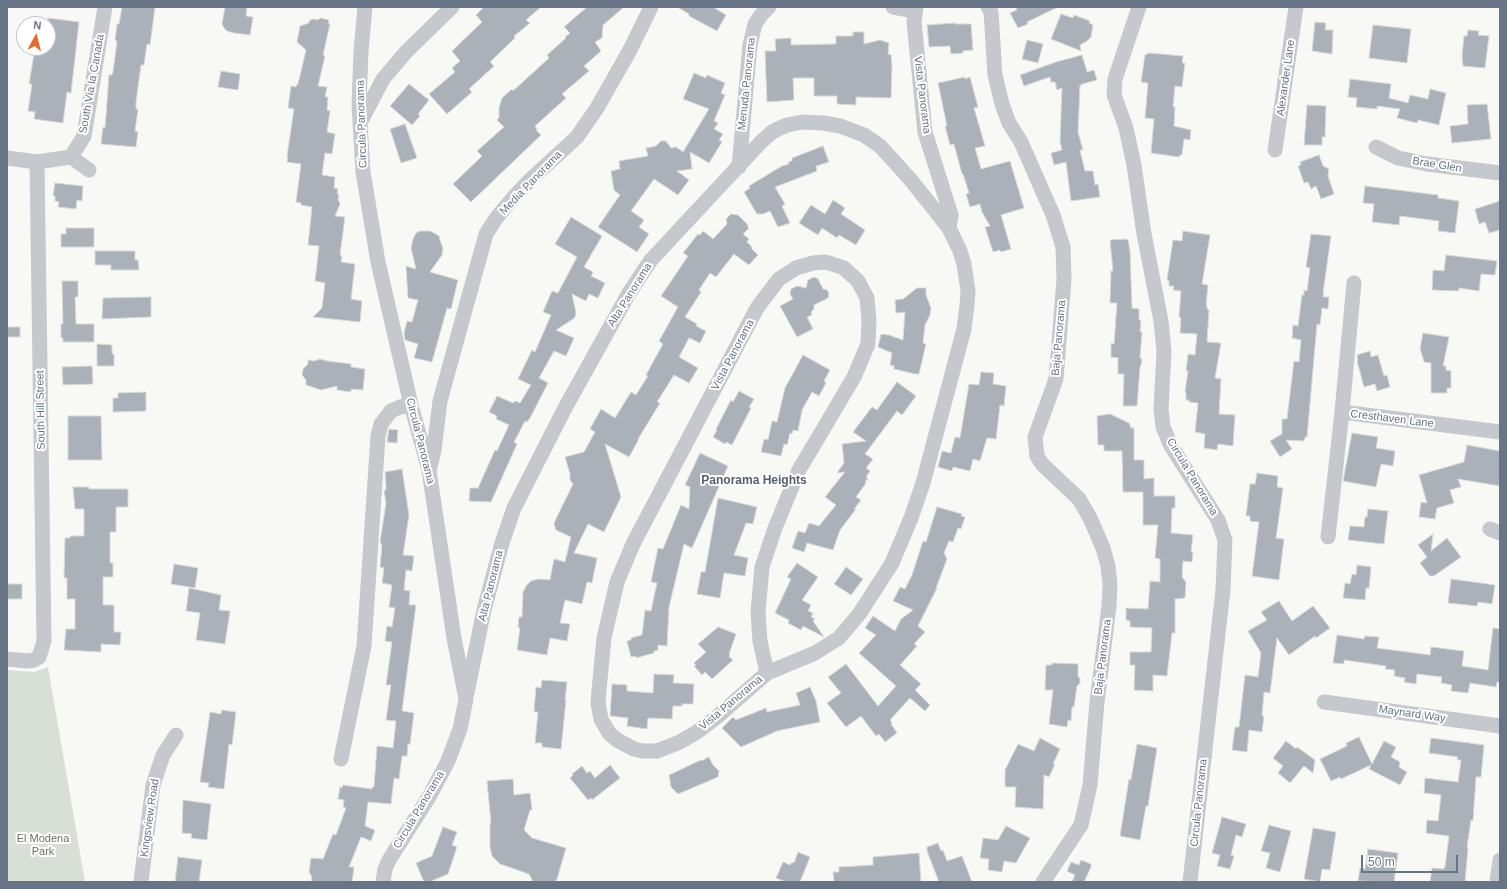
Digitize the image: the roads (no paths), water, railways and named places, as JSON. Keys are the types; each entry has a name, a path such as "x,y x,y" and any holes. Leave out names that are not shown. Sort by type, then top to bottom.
{"street":[{"name":"South Via la Canada","path":"71,157 84,136 104,7"},
{"name":"Circula Panorama","path":"365,7 361,51 359,105 363,172 378,262 411,405 429,470 454,638 466,699 460,729 448,761 430,797 389,860 385,869 383,882"},
{"path":"360,124 383,79 406,52 452,7"},
{"name":"Media Panorama","path":"429,470 434,450 440,401 486,234 497,217 513,198 531,179 577,137 597,108 630,50 651,7"},
{"name":"Menuda Panorama","path":"739,167 750,45 755,24 769,7"},
{"path":"893,7 915,9"},
{"name":"Baja Panorama","path":"988,7 991,12 995,75 1002,104 1009,123 1021,142 1053,215 1063,247 1064,280 1056,379 1035,437 1037,456 1042,464 1079,499 1090,518 1103,548 1108,566 1110,585 1109,606 1097,702 1090,785 1083,817 1081,825 1043,882"},
{"name":"Circula Panorama","path":"1139,7 1115,79 1114,95 1126,128 1134,165 1144,234 1160,320 1164,351 1160,409 1163,427 1171,446 1218,520 1225,540 1222,590 1190,882"},
{"name":"Alexander Lane","path":"1275,150 1296,7"},
{"name":"Vista Panorama","path":"767,673 760,641 758,612 762,567 775,528 799,470 854,377 868,344 869,320 867,298 858,281 844,268 826,262 813,263 796,268 779,279 757,308 633,544 617,582 604,638 598,690 598,703 601,719 609,733 625,745 642,751 656,750 680,742 697,732 718,716 767,673 815,653 839,638 860,613 892,563 911,518 923,483 947,397 966,317 968,291 964,264 960,251 948,228 951,215 925,132 914,22 915,9"},
{"name":"Alta Panorama","path":"466,699 484,610 502,543 514,508 562,415 620,308 640,276 664,245 761,142 772,132 787,125 802,122 814,122 840,126 864,135 880,146 910,178 948,228"},
{"name":"Brae Glen","path":"1376,147 1398,158 1427,164 1500,173"},
{"path":"7,158 37,162 71,157 89,170"},
{"name":"South Hill Street","path":"7,659 27,661 34,660 39,657 44,641 37,162"},
{"name":"Cresthaven Lane","path":"1354,283 1342,412 1500,432"},
{"path":"341,758 364,646 378,436 381,424 391,411 400,407 411,405"},
{"path":"1328,537 1342,412"},
{"name":"Maynard Way","path":"1324,702 1500,726"},
{"name":"Kingsview Road","path":"141,882 153,785 163,755 176,735"},
{"path":"1497,882 1500,860"}],"district":[{"name":"Panorama Heights","path":"754,481"}],"park label":[{"name":"El Modena Park","path":"43,845"}]}
